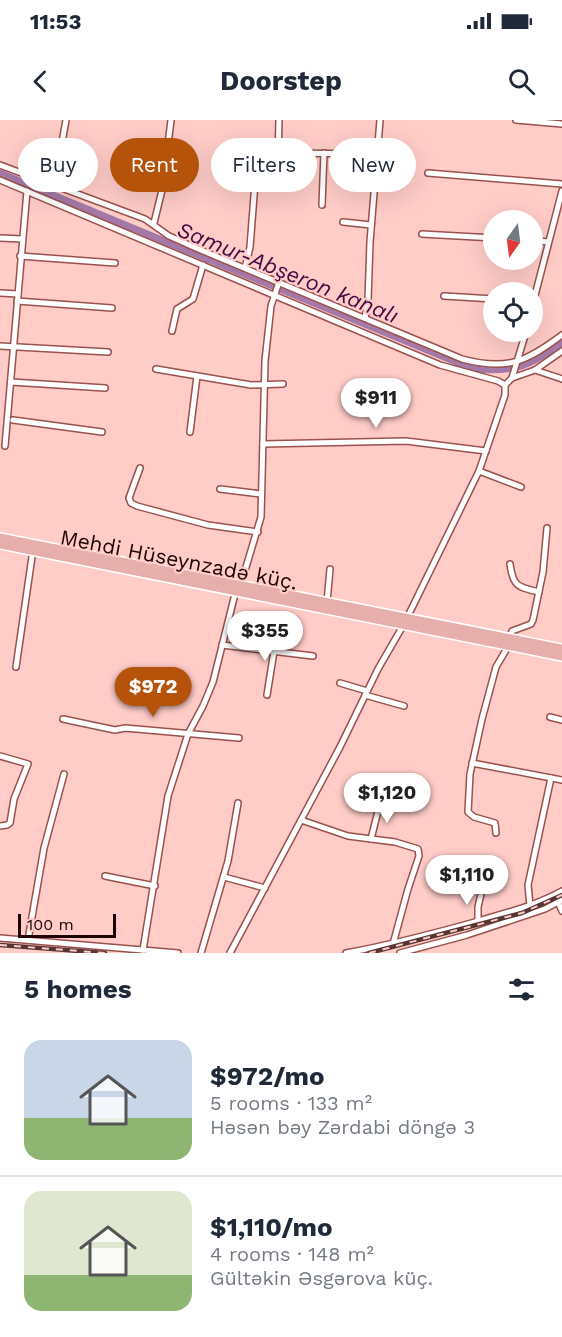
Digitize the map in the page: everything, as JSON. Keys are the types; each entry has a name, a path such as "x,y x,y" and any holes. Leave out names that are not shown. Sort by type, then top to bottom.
{"main road":[{"name":"Mehdi Hüseynzadə küç.","path":"0,537 508,642 562,656"},
{"name":"Mehdi Hüseynzadə küç.","path":"0,544 327,602 405,621"},
{"name":"Mehdi Hüseynzadə küç.","path":"508,642 562,649"}],"street":[{"path":"63,138 66,120"},
{"path":"154,223 164,179 171,120"},
{"path":"279,120 279,138"},
{"path":"378,138 380,120"},
{"path":"516,120 562,124"},
{"path":"317,153 329,153"},
{"path":"322,205 324,153"},
{"path":"0,165 18,171"},
{"path":"428,173 562,184"},
{"path":"0,180 18,187"},
{"path":"538,282 562,191"},
{"path":"5,446 21,239 27,192"},
{"path":"29,192 440,365 498,381 505,386"},
{"path":"72,192 154,223 169,236 462,359 491,365 516,362 533,356 562,335"},
{"path":"245,268 250,247 254,192"},
{"path":"364,318 368,300 373,192"},
{"path":"343,222 371,225"},
{"path":"423,234 483,237"},
{"path":"0,238 21,239"},
{"path":"543,241 548,242"},
{"path":"20,256 115,263"},
{"path":"172,331 177,309 194,299 203,265"},
{"path":"143,950 168,796 188,734 213,682 238,587 261,518 265,361 274,295 279,282"},
{"path":"0,293 112,308"},
{"path":"444,296 483,298"},
{"path":"230,953 405,621 478,471 505,395 505,386 512,378 523,342"},
{"path":"0,346 108,352"},
{"path":"512,378 535,370 562,351"},
{"path":"156,369 251,385 283,384"},
{"path":"535,370 562,379"},
{"path":"190,432 197,376"},
{"path":"11,382 105,388"},
{"path":"13,420 102,432"},
{"path":"262,444 406,441 486,452"},
{"path":"140,468 129,498 131,503 208,525 258,532"},
{"path":"478,471 521,487"},
{"path":"220,489 261,494"},
{"path":"496,833 495,823 474,817 468,812 468,788 472,763 495,671 512,631 531,624 545,556 547,528"},
{"path":"16,667 33,550"},
{"path":"510,564 511,575 516,584 539,592"},
{"path":"327,602 330,569"},
{"path":"222,645 248,650 313,656"},
{"path":"267,695 274,651"},
{"path":"340,683 404,706"},
{"path":"549,717 562,720"},
{"path":"63,718 115,730 125,728 239,738"},
{"path":"0,756 28,764 14,800 10,823 0,826"},
{"path":"472,763 562,780"},
{"path":"28,940 44,848 64,774"},
{"path":"530,906 528,885 551,778"},
{"path":"201,953 232,845 238,803"},
{"path":"371,839 380,803"},
{"path":"301,820 334,832 415,847 420,852 395,930 393,945"},
{"path":"105,876 155,886"},
{"path":"224,877 265,888"},
{"path":"346,953 393,945 478,921 530,906 562,891"},
{"path":"478,921 481,894"},
{"path":"400,953 478,931 545,909 560,901 562,911"},
{"path":"0,938 178,953"},
{"path":"64,953 66,944"}],"waterway":[{"name":"Samur-Abşeron kanalı","path":"0,173 473,369 500,370 520,366 540,358 562,343"}],"railway":[{"path":"369,953 522,913 562,895"},
{"path":"0,945 105,953"}]}
